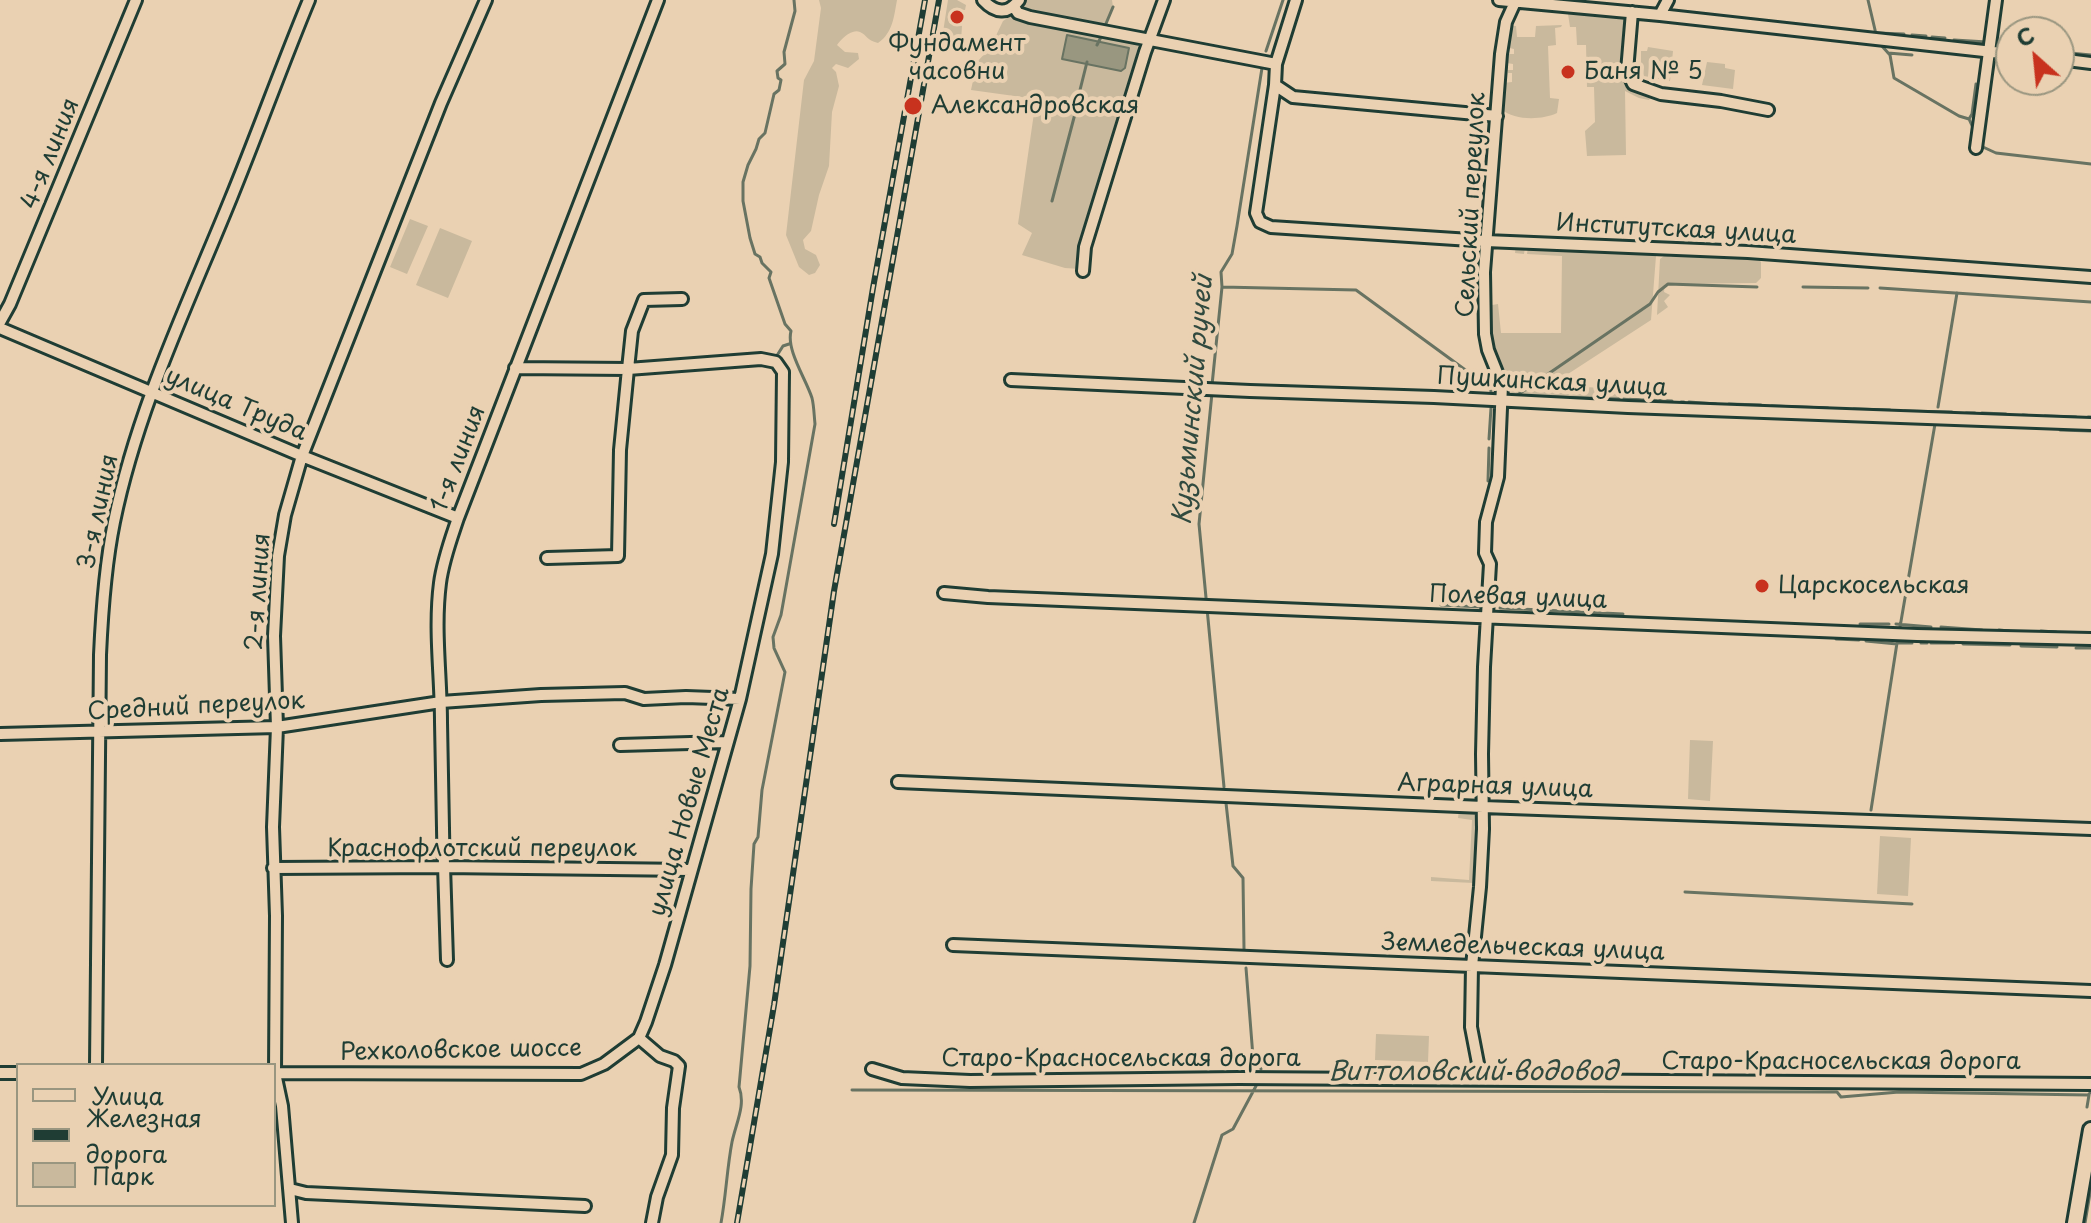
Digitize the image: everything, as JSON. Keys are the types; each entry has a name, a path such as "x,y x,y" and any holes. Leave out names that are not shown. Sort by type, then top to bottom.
{"street":[{"name":"4-я линия","path":"0,325 136,0"},
{"name":"3-я линия","path":"96,1063 99,733 104,586 114,522 152,390 309,0"},
{"name":"2-я линия","path":"275,1063 276,916 273,868 277,727 274,636 278,556 285,515 302,456 441,103 486,0"},
{"name":"1-я линия","path":"447,960 437,626 440,581 458,518 658,0"},
{"path":"983,0 994,10 1002,11 1017,4 1018,13 1030,17 1276,64"},
{"path":"1083,271 1085,247 1149,39 1164,0"},
{"path":"1296,0 1276,64 1275,85 1293,97 1497,116"},
{"path":"1499,0 1995,53"},
{"path":"1660,15 1668,0"},
{"path":"1976,148 1996,0"},
{"name":"Сельский переулок","path":"1481,1079 1471,1027 1472,966 1480,887 1483,807 1482,719 1490,564 1485,553 1486,522 1498,477 1502,401 1502,385 1488,350 1483,301 1501,54 1506,22 1516,1"},
{"path":"1632,12 1627,71 1633,84 1661,94 1768,110"},
{"name":"Институтская улица","path":"1275,85 1256,213 1260,222 1271,227 1486,241 1748,252 2091,277"},
{"path":"547,558 618,556 620,450 632,331 644,300 682,299"},
{"name":"улица Труда","path":"0,325 302,456 458,518"},
{"name":"улица Новые Места","path":"628,369 761,359 780,366 784,385 772,554 740,699 665,965 639,1038"},
{"path":"515,368 628,369"},
{"name":"Пушкинская улица","path":"1011,380 2091,424"},
{"name":"Полевая улица","path":"944,593 1917,635 2091,639"},
{"name":"Средний переулок","path":"0,734 277,727 441,702 541,695 625,693 644,699 740,699"},
{"path":"620,745 726,742"},
{"name":"Аграрная улица","path":"898,782 2091,829"},
{"name":"Краснофлотский переулок","path":"273,868 691,870"},
{"name":"Земледельческая улица","path":"953,945 2091,991"},
{"path":"639,1038 660,1056 679,1066 673,1108 672,1155 657,1197 652,1223"},
{"name":"Рехколовское шоссе","path":"276,1073 581,1074 604,1064 639,1038"},
{"name":"Старо-Красносельская дорога","path":"872,1069 902,1078 970,1081 1239,1078 2091,1084"},
{"name":"2-я линия","path":"276,1078 282,1106 292,1223"},
{"path":"2075,1223 2091,1130"},
{"path":"290,1189 306,1193 585,1206"}],"green space":[{"path":"819,0 897,0 890,29 878,43 857,31 847,35 837,45 845,52 858,53 859,59 848,68 836,64 832,68 839,86 832,112 829,166 811,231 803,240 805,249 816,255 820,265 815,273 809,275 799,267 786,235 804,80 814,61 821,8"},
{"path":"948,0 957,0 966,5 965,10 952,9 949,23 962,26 961,41 966,51 941,45"},
{"path":"1025,0 1112,0 1113,7 1105,26 1028,13 1021,8"},
{"path":"1577,11 1625,15 1628,23 1624,73 1650,98 1639,98 1625,91 1626,155 1587,156 1585,131 1595,122 1594,87 1587,87 1586,45 1577,45 1576,27 1570,27 1568,14"},
{"path":"1012,15 1019,20 1139,42 1082,243 1080,269 1065,268 1022,255 1032,233 1018,224 1036,99 971,90 977,62 990,48 1003,21"},
{"path":"1562,25 1555,28 1556,45 1548,46 1550,98 1559,99 1557,113 1529,118 1514,116 1501,109 1503,83 1512,82 1512,73 1508,70 1513,70 1513,64 1507,63 1506,54 1514,54 1514,49 1506,45 1509,26 1516,26 1517,37 1535,37 1536,26"},
{"path":"1648,47 1673,51 1670,81 1644,76 1641,51 1647,51"},
{"path":"1707,62 1725,64 1725,68 1735,70 1733,89 1702,85"},
{"path":"410,219 428,226 407,274 390,267"},
{"path":"440,228 472,241 448,298 416,285"},
{"path":"1516,245 1650,251 1656,256 1651,320 1551,385 1619,389 1616,404 1510,398 1490,343 1487,306 1498,304 1501,333 1561,333 1562,256 1527,254 1528,247 1525,247 1524,254 1515,253"},
{"path":"1668,253 1672,257 1673,253 1688,257 1689,254 1726,254 1725,259 1728,255 1757,257 1761,262 1761,278 1756,283 1665,284 1664,292 1670,295 1664,301 1668,307 1657,315 1660,259"},
{"path":"1690,740 1713,741 1710,801 1688,799"},
{"path":"1459,810 1479,810 1479,878 1474,883 1431,881 1431,877 1469,880 1472,820 1458,818"},
{"path":"1880,836 1911,838 1908,896 1877,894"},
{"path":"1376,1034 1429,1036 1428,1062 1375,1060"}],"shaded area":[{"path":"1067,35 1129,48 1125,68 1121,71 1062,59"}],"waterway":[{"path":"721,1223 730,1152 741,1107 739,1087 750,966 754,844 758,837 762,790 785,672 774,648 773,637 781,615 815,424 812,398 791,347 791,331 785,324 769,278 771,272 755,254 743,201 743,182 748,165 759,139 765,133 774,94 779,90 781,80 777,71 785,64 784,52 795,11 794,0"},
{"name":"Кузьминский ручей","path":"1266,51 1283,0"},
{"path":"1868,0 1876,34"},
{"path":"1105,26 1113,7"},
{"path":"1876,33 1904,34"},
{"path":"1912,35 1926,36"},
{"path":"1097,45 1101,37"},
{"path":"1932,37 1945,38"},
{"path":"1954,40 1987,42"},
{"path":"1881,45 1890,55 1894,78 1969,119 1974,130"},
{"path":"1888,53 1912,55"},
{"path":"2075,54 2091,55"},
{"path":"1080,90 1087,62"},
{"name":"Кузьминский ручей","path":"1212,385 1221,272 1232,254 1262,68"},
{"path":"1969,119 1976,84"},
{"path":"1052,201 1076,110"},
{"path":"1981,141 1983,147 1996,153 2091,164"},
{"path":"1516,396 1650,304 1668,284 1757,287"},
{"path":"1222,287 1356,290 1475,377 1491,390 1491,396"},
{"path":"1803,287 1868,288"},
{"path":"1880,288 2091,302"},
{"path":"1938,407 1957,293"},
{"path":"776,357 783,346 789,344"},
{"path":"1283,386 1323,389"},
{"name":"Кузьминский ручей","path":"1212,393 1199,524 1224,787"},
{"path":"1554,397 1619,399"},
{"path":"1624,399 1672,401"},
{"path":"1689,402 1716,404"},
{"path":"1729,404 1761,405"},
{"path":"1772,406 1828,408"},
{"path":"1489,439 1491,408"},
{"path":"1854,409 1890,410"},
{"path":"1905,411 1952,412"},
{"path":"1966,413 1975,413"},
{"path":"1982,413 2006,414"},
{"path":"2023,415 2034,416"},
{"path":"2045,416 2076,417"},
{"path":"1900,627 1935,424"},
{"path":"2060,430 2091,431"},
{"path":"1488,481 1489,448"},
{"path":"1441,605 1482,607"},
{"path":"1500,608 1623,614"},
{"path":"1860,624 1889,624"},
{"path":"1896,624 1931,627"},
{"path":"1941,627 1982,630"},
{"path":"1999,630 2009,631"},
{"path":"2041,631 2056,632"},
{"path":"2076,633 2087,633"},
{"path":"1836,639 1859,640"},
{"path":"1866,641 1897,644"},
{"path":"1871,810 1897,643 1912,643"},
{"path":"1921,643 1927,643"},
{"path":"1931,643 1954,643"},
{"path":"1963,644 2010,645"},
{"path":"2021,646 2057,647"},
{"path":"2076,648 2091,648"},
{"name":"Кузьминский ручей","path":"1226,803 1233,866 1243,878 1244,949"},
{"path":"1685,892 1912,904"},
{"name":"Кузьминский ручей","path":"1246,968 1253,1057 1261,1069"},
{"name":"Кузьминский ручей","path":"1194,1223 1222,1135 1233,1129 1256,1086"},
{"name":"Виттоловский водовод","path":"852,1090 1837,1092 1841,1097 1899,1092 2088,1095 2091,1092"},
{"path":"2087,1107 2089,1095"},
{"path":"2085,1223 2091,1187"}],"railway":[{"path":"834,524 925,0"},
{"path":"737,1223 774,1005 834,591 939,0"}],"place":[{"name":"Фундамент часовни","path":"957,17"},
{"name":"Баня № 5","path":"1568,72"},
{"name":"Александровская","path":"913,106"},
{"name":"Царскосельская","path":"1762,586"}]}
